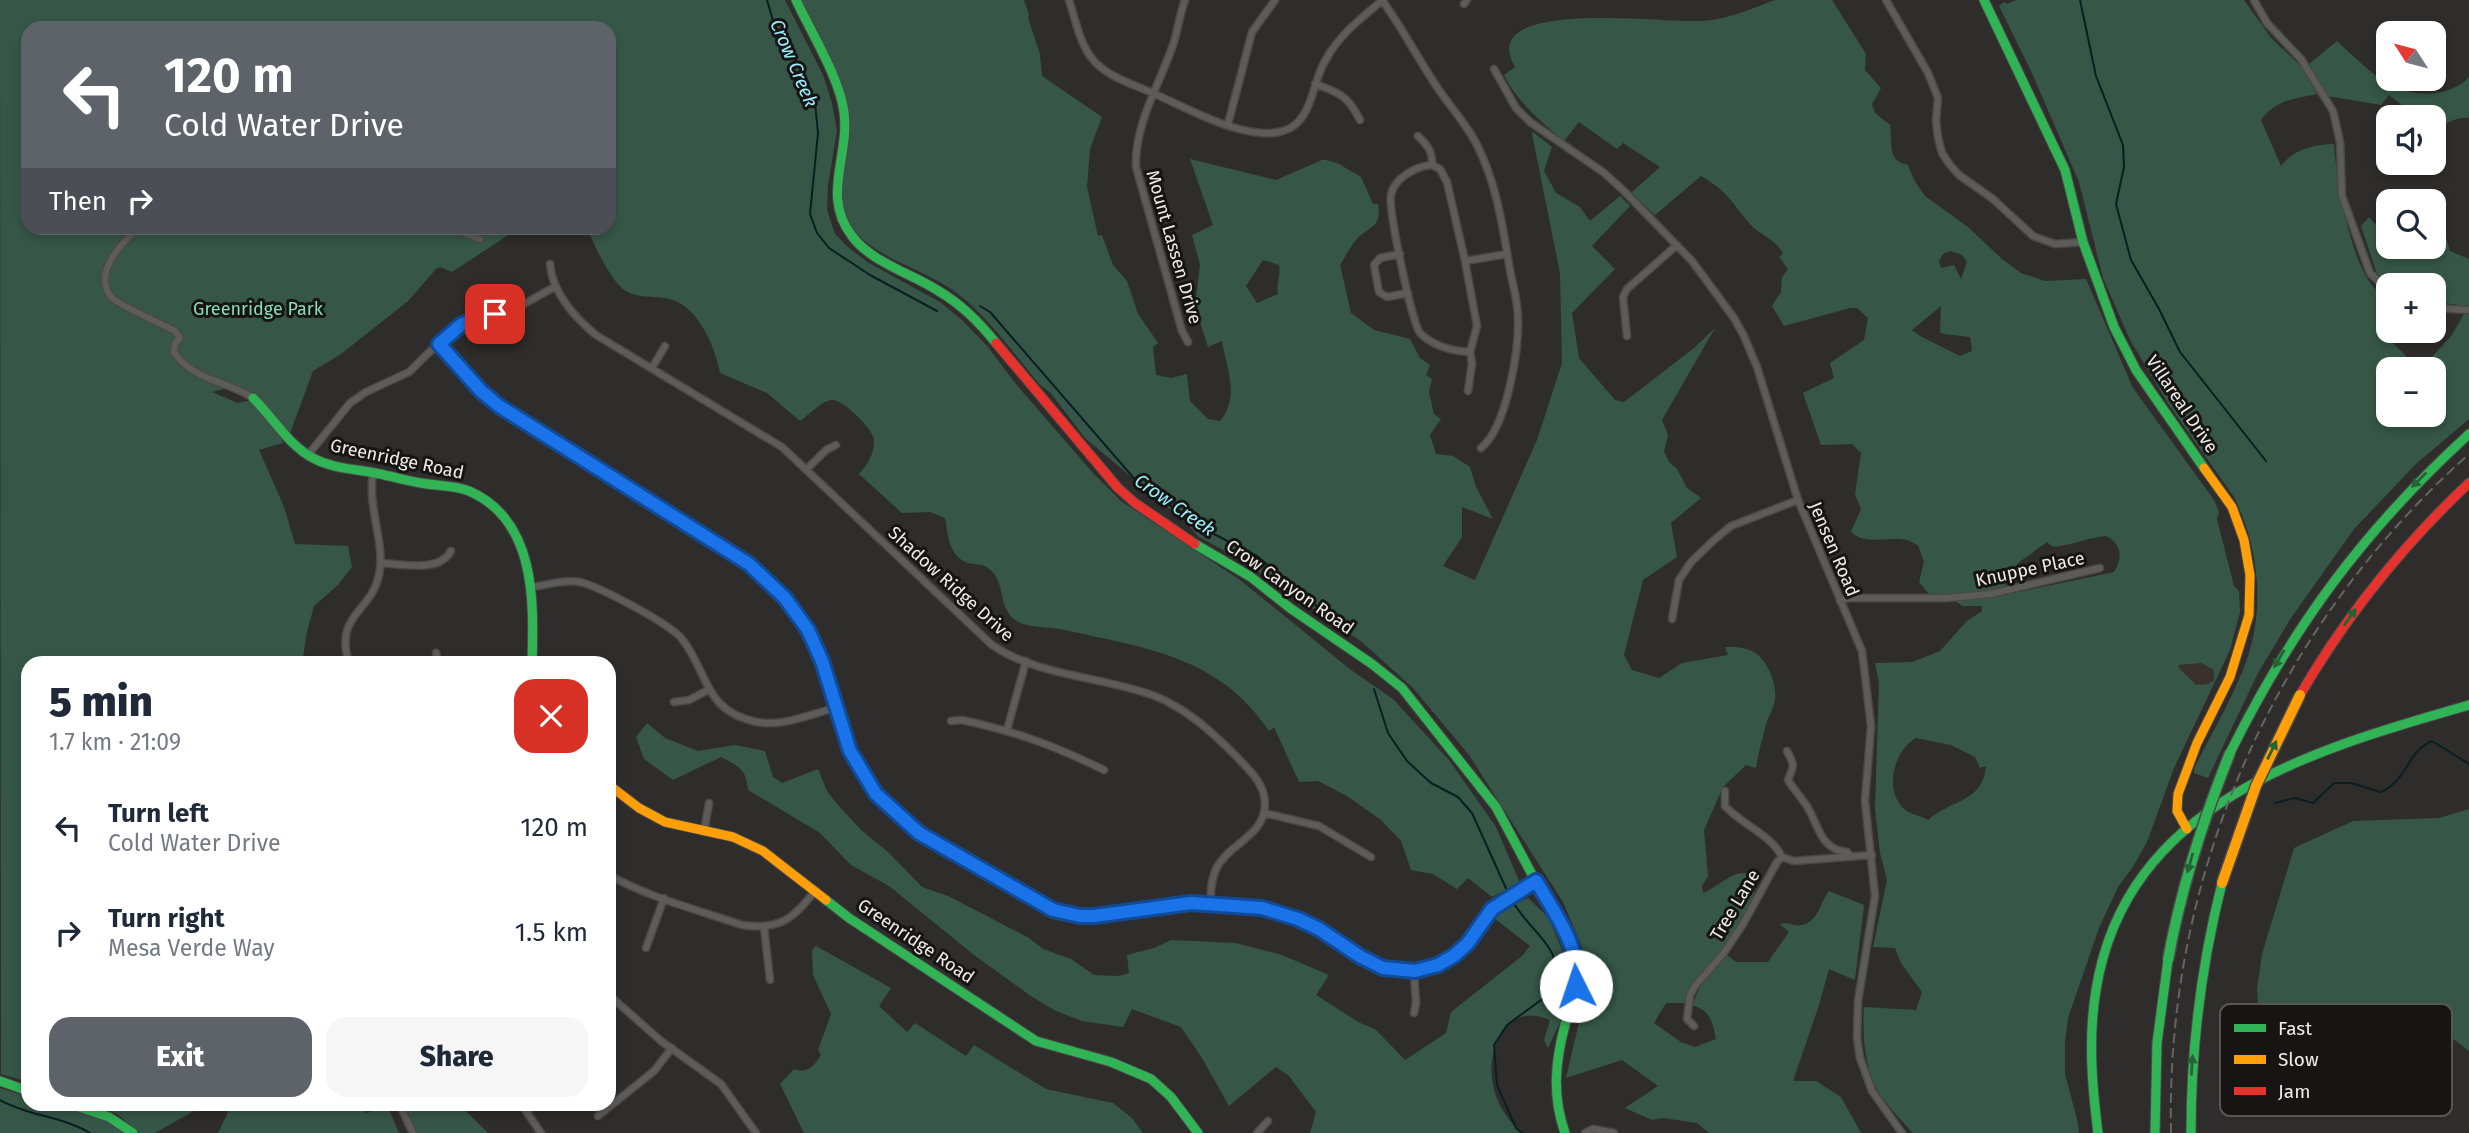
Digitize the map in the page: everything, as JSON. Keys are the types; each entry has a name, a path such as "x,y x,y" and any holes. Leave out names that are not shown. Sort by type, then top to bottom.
{"main road":[{"name":"Crow Canyon Road","path":"796,0 844,110 846,136 836,185 837,203 852,237 874,256 938,290 973,315 1118,488 1135,503 1193,543 1251,577 1402,688 1489,798 1572,944 1578,975 1555,1072 1555,1104 1565,1133"},
{"name":"Villareal Drive","path":"1984,0 2065,170 2083,242 2114,327 2136,370 2232,507 2244,540 2250,575 2249,615 2234,666 2197,743 2178,794 2177,811 2187,829"},
{"name":"Greenridge Road","path":"253,398 274,417 295,445 308,455 373,473 458,488 481,497 492,505 513,529 523,551 532,587 532,656"},
{"path":"2155,1133 2156,1057 2168,960 2191,859 2230,753 2278,661 2330,582 2390,510 2469,434"},
{"path":"2191,1133 2192,1058 2207,946 2222,883 2256,786 2300,695 2336,636 2374,585 2419,532 2469,483"},
{"path":"2098,1133 2092,1085 2090,1030 2103,960 2116,923 2140,877 2168,845 2221,804 2299,762 2376,732 2469,705"},
{"name":"Greenridge Road","path":"616,790 647,814 674,826 733,837 763,851 849,918 1036,1041 1063,1051 1120,1065 1145,1075 1173,1100 1198,1133"},
{"path":"0,1081 21,1088"},
{"path":"91,1111 109,1117 133,1133"}],"street":[{"path":"1069,0 1086,52 1096,63 1116,77 1205,117 1259,133 1280,132 1292,127 1307,110 1325,60 1351,26 1382,0 1440,92 1462,119 1478,146 1492,181 1518,317 1516,349 1508,394 1498,426 1489,442 1482,448"},
{"name":"Mount Lassen Drive","path":"1185,0 1174,41 1135,151 1136,167 1182,331 1188,342"},
{"path":"1228,124 1252,32 1275,0"},
{"path":"1886,0 1928,73 1938,97 1938,138 1942,153 1950,165 2033,236 2055,244 2083,242"},
{"path":"2254,0 2267,23 2301,59 2333,111 2340,142 2342,195 2370,273 2376,278"},
{"name":"Jensen Road","path":"1494,69 1517,108 1530,122 1603,172 1678,245 1743,334 1770,405 1798,500 1862,651 1866,668 1871,726 1865,801 1875,896 1858,1001 1857,1038 1860,1058 1872,1091 1902,1133"},
{"path":"1315,85 1346,98 1360,120"},
{"path":"1419,136 1433,156 1432,165"},
{"path":"1468,391 1472,363 1470,352 1477,326 1465,261 1447,182 1440,169 1432,165 1420,166 1393,188 1390,198 1418,331 1453,351 1470,352"},
{"name":"Greenridge Road","path":"132,235 113,255 107,271 106,288 112,299 175,331 180,338 175,344 174,352 187,368 253,398"},
{"path":"470,235 480,239"},
{"path":"1627,336 1623,297 1627,289 1678,245"},
{"path":"1400,254 1380,258 1374,265 1379,292 1387,297 1408,293"},
{"path":"1465,261 1507,254"},
{"name":"Shadow Ridge Drive","path":"550,264 556,286 570,310 596,335 782,447 982,636 1003,652 1026,662 1154,696 1186,713 1213,732 1256,777 1264,793 1264,813"},
{"path":"308,455 349,402 409,372 462,324 517,308 556,286"},
{"path":"2446,309 2469,310"},
{"path":"439,344 481,391 499,406 749,564 770,581 808,630 822,661 844,736 857,766 883,803 919,833 1042,904 1064,913 1094,916 1210,903 1262,908 1298,919 1335,938 1371,963 1391,970 1415,971 1438,965 1455,955 1468,943 1492,909 1536,881"},
{"path":"652,368 666,346"},
{"path":"806,470 826,450 836,445"},
{"path":"348,656 345,643 349,624 376,585 381,563 370,498 373,473"},
{"path":"1672,619 1679,580 1691,562 1714,540 1731,526 1798,500"},
{"path":"381,563 436,565 447,558 451,551"},
{"name":"Knuppe Place","path":"1840,601 1849,598 1947,598 1990,594 2100,568"},
{"path":"532,587 580,582 663,622 674,630 688,647 708,690 730,712 741,718 763,723 799,718 835,708"},
{"path":"1007,730 1026,662"},
{"path":"674,702 689,700 708,690"},
{"path":"951,721 962,720 1007,730 1058,747 1104,770"},
{"path":"1787,751 1794,764 1794,770 1788,780 1809,810 1820,835 1827,844 1847,852 1851,857"},
{"path":"1725,791 1725,806 1771,841 1782,857 1794,861 1872,855"},
{"path":"704,832 709,803"},
{"path":"1210,903 1216,869 1222,859 1252,834 1264,813 1319,826 1371,858"},
{"name":"Tree Lane","path":"1694,1026 1687,1019 1690,995 1737,934 1782,857"},
{"path":"616,879 743,925 764,927 779,924 793,916 814,892"},
{"path":"646,948 664,898"},
{"path":"764,927 770,980"},
{"path":"1414,1013 1415,971"},
{"path":"616,1001 643,1026 721,1084 743,1111 756,1133"},
{"path":"616,1102 654,1071 672,1048"},
{"path":"402,1111 413,1133"},
{"path":"526,1111 541,1133"},
{"path":"598,1116 604,1111"},
{"path":"1257,1133 1268,1121"},
{"path":"1586,1133 1592,1129 1614,1133"}],"shaded area":[{"path":"2201,663 2214,670 2214,680 2208,684 2196,685 2178,667 2179,665"}],"green space":[{"name":"Greenridge Park","path":"0,0 785,0 823,75 832,103 837,131 828,185 827,210 835,234 869,263 940,302 962,320 988,347 1015,383 1093,473 1121,501 1240,580 1351,670 1393,699 1449,760 1496,827 1520,883 1492,897 1468,878 1457,889 1433,874 1411,870 1401,841 1381,820 1347,796 1318,781 1299,782 1274,727 1269,731 1249,706 1227,686 1204,671 1152,650 1065,630 1023,624 1014,619 1008,613 994,574 983,565 962,560 953,551 945,518 930,512 902,513 859,474 870,458 874,440 869,429 850,410 832,400 819,406 800,421 767,393 720,373 709,338 695,316 686,308 676,301 637,295 623,289 607,269 590,235 616,235 616,21 21,21 21,235 508,235 452,272 440,267 436,269 408,301 341,354 313,371 289,436 257,399 241,388 212,392 238,403 252,400 277,427 283,443 259,450 284,507 295,544 348,546 352,567 338,585 314,606 303,656 21,656 21,1080 1,1074"},
{"path":"801,0 1024,0 1040,54 1042,76 1102,117 1090,149 1087,187 1098,236 1102,235 1113,265 1127,281 1138,314 1158,343 1153,347 1156,375 1171,378 1187,374 1190,401 1208,419 1220,421 1226,412 1231,393 1222,341 1208,347 1195,306 1200,265 1192,235 1213,225 1190,159 1276,180 1327,160 1361,177 1373,204 1378,204 1379,212 1376,222 1356,240 1340,265 1351,313 1374,330 1410,339 1420,358 1430,365 1426,375 1432,379 1429,392 1434,414 1441,419 1430,435 1436,454 1453,456 1470,467 1476,487 1493,519 1462,507 1462,537 1443,566 1475,580 1537,440 1562,363 1560,273 1533,132 1552,147 1544,171 1556,193 1580,207 1590,221 1620,196 1630,206 1592,246 1615,269 1572,313 1579,358 1615,400 1624,402 1694,348 1715,328 1662,420 1668,435 1664,451 1669,462 1677,469 1687,488 1701,498 1671,523 1677,557 1643,580 1624,655 1632,670 1659,678 1682,663 1728,655 1725,647 1746,649 1757,654 1765,663 1775,693 1756,768 1746,765 1723,787 1704,830 1708,876 1702,886 1703,893 1737,874 1751,874 1759,878 1752,900 1735,934 1700,975 1685,1003 1666,1003 1654,1023 1681,1042 1695,1047 1716,1039 1710,1018 1703,1010 1692,1005 1700,987 1727,955 1736,962 1768,962 1789,932 1780,924 1799,925 1812,920 1829,891 1864,905 1855,980 1829,969 1793,1081 1816,1081 1841,1097 1861,1133 1709,1133 1697,1123 1663,1118 1652,1120 1625,1108 1658,1086 1622,1060 1566,1078 1583,1005 1582,947 1563,902 1469,755 1413,688 1362,642 1238,558 1199,537 1183,520 1085,438 1050,392 1040,385 970,304 944,284 882,253 856,232 845,218 840,199 849,140 845,105 834,68","holes":["1263,260 1279,265 1278,294 1257,303 1246,286"]},
{"path":"1775,0 1832,0 1866,54 1865,70 1881,88 1872,104 1875,113 1890,125 1893,155 1896,160 1908,165 1925,196 1968,227 2021,273 2045,281 2086,279 2133,388 2214,500 2219,512 2217,519 2234,586 2239,591 2240,612 2230,650 2174,768 2147,842 2118,887 2099,928 2068,1018 2065,1074 2079,1133 1913,1133 1880,1094 1871,1075 1864,1040 1864,1007 1916,1010 1922,992 1901,963 1895,948 1873,947 1887,880 1880,853 1875,809 1879,683 1875,663 1912,662 1940,651 1967,621 1982,611 1982,606 1963,606 1947,597 1929,594 1919,582 1924,562 1918,545 1904,539 1862,538 1851,532 1861,509 1855,494 1861,453 1852,444 1821,445 1803,393 1834,378 1830,363 1864,340 1868,318 1857,308 1850,308 1784,326 1772,306 1781,292 1782,277 1788,269 1779,257 1783,253 1775,243 1753,227 1723,192 1701,176 1655,215 1631,193 1660,167 1623,143 1617,149 1579,122 1564,141 1523,103 1504,75 1515,67 1509,46 1520,32 1542,23 1605,18 1715,20","holes":["1951,251 1962,255 1967,262 1961,279 1954,265 1941,268 1939,261 1943,254","1941,306 1940,332 1970,337 1972,351 1960,356 1912,330","2106,536 2118,547 2120,557 2114,572 2000,596 1997,589 2004,587 2018,563 2047,542 2053,547","2201,663 2214,670 2214,680 2208,684 2196,685 2178,667","1916,738 1951,745 1975,757 1980,768 1986,766 1984,778 1972,794 1928,820 1906,810 1897,800 1894,770 1902,751"]},
{"path":"2016,0 2244,0 2271,38 2301,66 2317,94 2279,104 2261,120 2281,166 2304,149 2334,144 2341,197 2351,238 2364,273 2376,289 2376,343 2393,343 2407,357 2376,357 2376,427 2446,427 2446,357 2432,357 2452,335 2464,314 2469,314 2469,419 2416,464 2354,529 2291,618 2258,673 2208,778 2194,773 2194,769 2237,685 2253,636 2257,595 2249,535 2234,497 2169,405 2130,340 2103,278 2079,182 2032,73 1999,6 2004,2 2007,4"},
{"path":"2337,41 2376,75 2376,91 2440,92 2458,86 2469,77 2469,118 2455,119 2446,124 2446,105 2402,105 2389,95 2381,105 2327,96 2309,64"},
{"path":"2369,217 2376,225 2376,259 2446,259 2446,237 2450,251 2469,259 2469,306 2446,303 2446,273 2377,273 2361,226"},
{"path":"647,723 665,738 698,751 735,745 765,751 773,777 782,783 818,769 827,791 837,804 922,887 948,896 1029,938 1043,949 1071,959 1094,975 1118,976 1129,973 1127,955 1171,940 1236,943 1282,955 1329,975 1316,995 1360,1023 1375,1029 1405,1060 1446,1033 1451,1012 1522,956 1530,946 1494,918 1503,909 1528,898 1548,917 1566,959 1571,982 1561,1020 1548,1048 1544,1040 1550,1020 1533,1016 1519,1018 1508,1025 1499,1036 1494,1050 1492,1081 1496,1096 1503,1111 1520,1133 1310,1133 1316,1112 1289,1076 1276,1067 1229,1106 1181,1027 1132,1009 1123,1027 1082,1021 1056,1011 974,955 889,886 851,865 820,833 748,790 743,773 733,763 721,757 673,780 644,759 636,737"},
{"path":"2469,809 2469,1051 2452,1038 2452,1004 2258,1004 2257,989 2262,954 2294,848 2353,821 2439,818"},
{"path":"816,946 891,988 879,1006 907,1032 915,1023 966,1056 974,1045 1046,1089 1113,1103 1132,1118 1143,1133 804,1133 780,1084 794,1069 810,1068 821,1055 818,1050 831,1014 813,975 812,950"},
{"path":"0,1088 21,1095 21,1111 82,1111 105,1119 124,1133 0,1133"},
{"path":"110,1111 194,1111 155,1133 140,1133"},
{"path":"229,1111 390,1111 399,1133 218,1133"},
{"path":"406,1111 466,1111 488,1133 417,1133"}],"waterway":[{"name":"Crow Creek","path":"767,0 774,24 807,80 815,103 818,133 810,214 817,233 829,248 870,275 937,311"},
{"path":"2080,0 2096,76 2123,145 2124,167 2116,204 2131,260 2180,352 2266,461"},
{"name":"Crow Creek","path":"980,306 990,312 1138,483 1202,528 1257,556 1333,620"},
{"name":"Crow Creek","path":"1374,689 1388,733 1407,761 1431,783 1458,797 1472,813 1509,895"},
{"path":"2275,803 2295,798 2313,803 2334,783 2351,783 2381,792 2390,787 2417,752 2432,741 2469,764"},
{"name":"Crow Creek","path":"1512,900 1544,940 1555,961 1557,973 1556,989 1507,1025 1494,1045 1497,1085 1516,1128 1522,1133"},
{"path":"0,1100 21,1110"},
{"path":"26,1111 68,1123 90,1133"}],"railway":[{"path":"2171,1133 2174,1037 2188,942 2212,850 2245,761 2288,676 2340,596 2401,522 2469,454"}],"traffic: fast":[{"path":"796,0 831,70 844,112 845,128 837,191 843,221 852,236 870,253 954,301 976,320 996,343"},
{"path":"1984,0 2065,170 2083,242 2114,327 2136,370 2204,468"},
{"path":"253,398 296,446 321,462 463,489 491,504 507,521 519,542 526,565 531,589 532,656"},
{"path":"2230,753 2279,663 2334,582 2396,506 2469,434"},
{"path":"1195,544 1251,577 1402,688 1496,807 1575,955 1575,982 1556,1079 1558,1106 1565,1133"},
{"path":"2098,1133 2092,1062 2096,990 2114,926 2145,873 2186,830 2234,794 2289,766 2348,742 2469,705"},
{"path":"2168,960 2194,855 2230,753"},
{"path":"2191,1133 2199,1007 2208,945 2222,883"},
{"path":"826,900 849,918 1036,1041 1111,1062 1151,1079 1171,1097 1198,1133"},
{"path":"2155,1133 2157,1043 2168,960"},
{"path":"0,1081 21,1088"},
{"path":"91,1111 109,1117 133,1133"}],"traffic: slow":[{"path":"2187,829 2177,811 2178,794 2197,743 2230,677 2249,615 2250,575 2244,540 2232,507 2204,468"},
{"path":"2222,883 2256,786 2300,695"},
{"path":"616,790 639,808 665,822 733,837 763,851 826,900"}],"traffic: jam":[{"path":"996,343 1118,488 1135,503 1195,544"},
{"path":"2300,695 2336,637 2377,583 2398,557 2469,483"}],"route":[{"path":"495,314 462,324 439,344 481,391 499,406 749,564 770,581 808,630 822,661 844,736 857,766 883,803 919,833 1053,910 1080,916 1105,916 1191,903 1262,908 1298,919 1335,938 1371,963 1399,971 1415,971 1450,959 1468,943 1492,909 1536,881 1572,944 1578,975 1576,986"}]}
